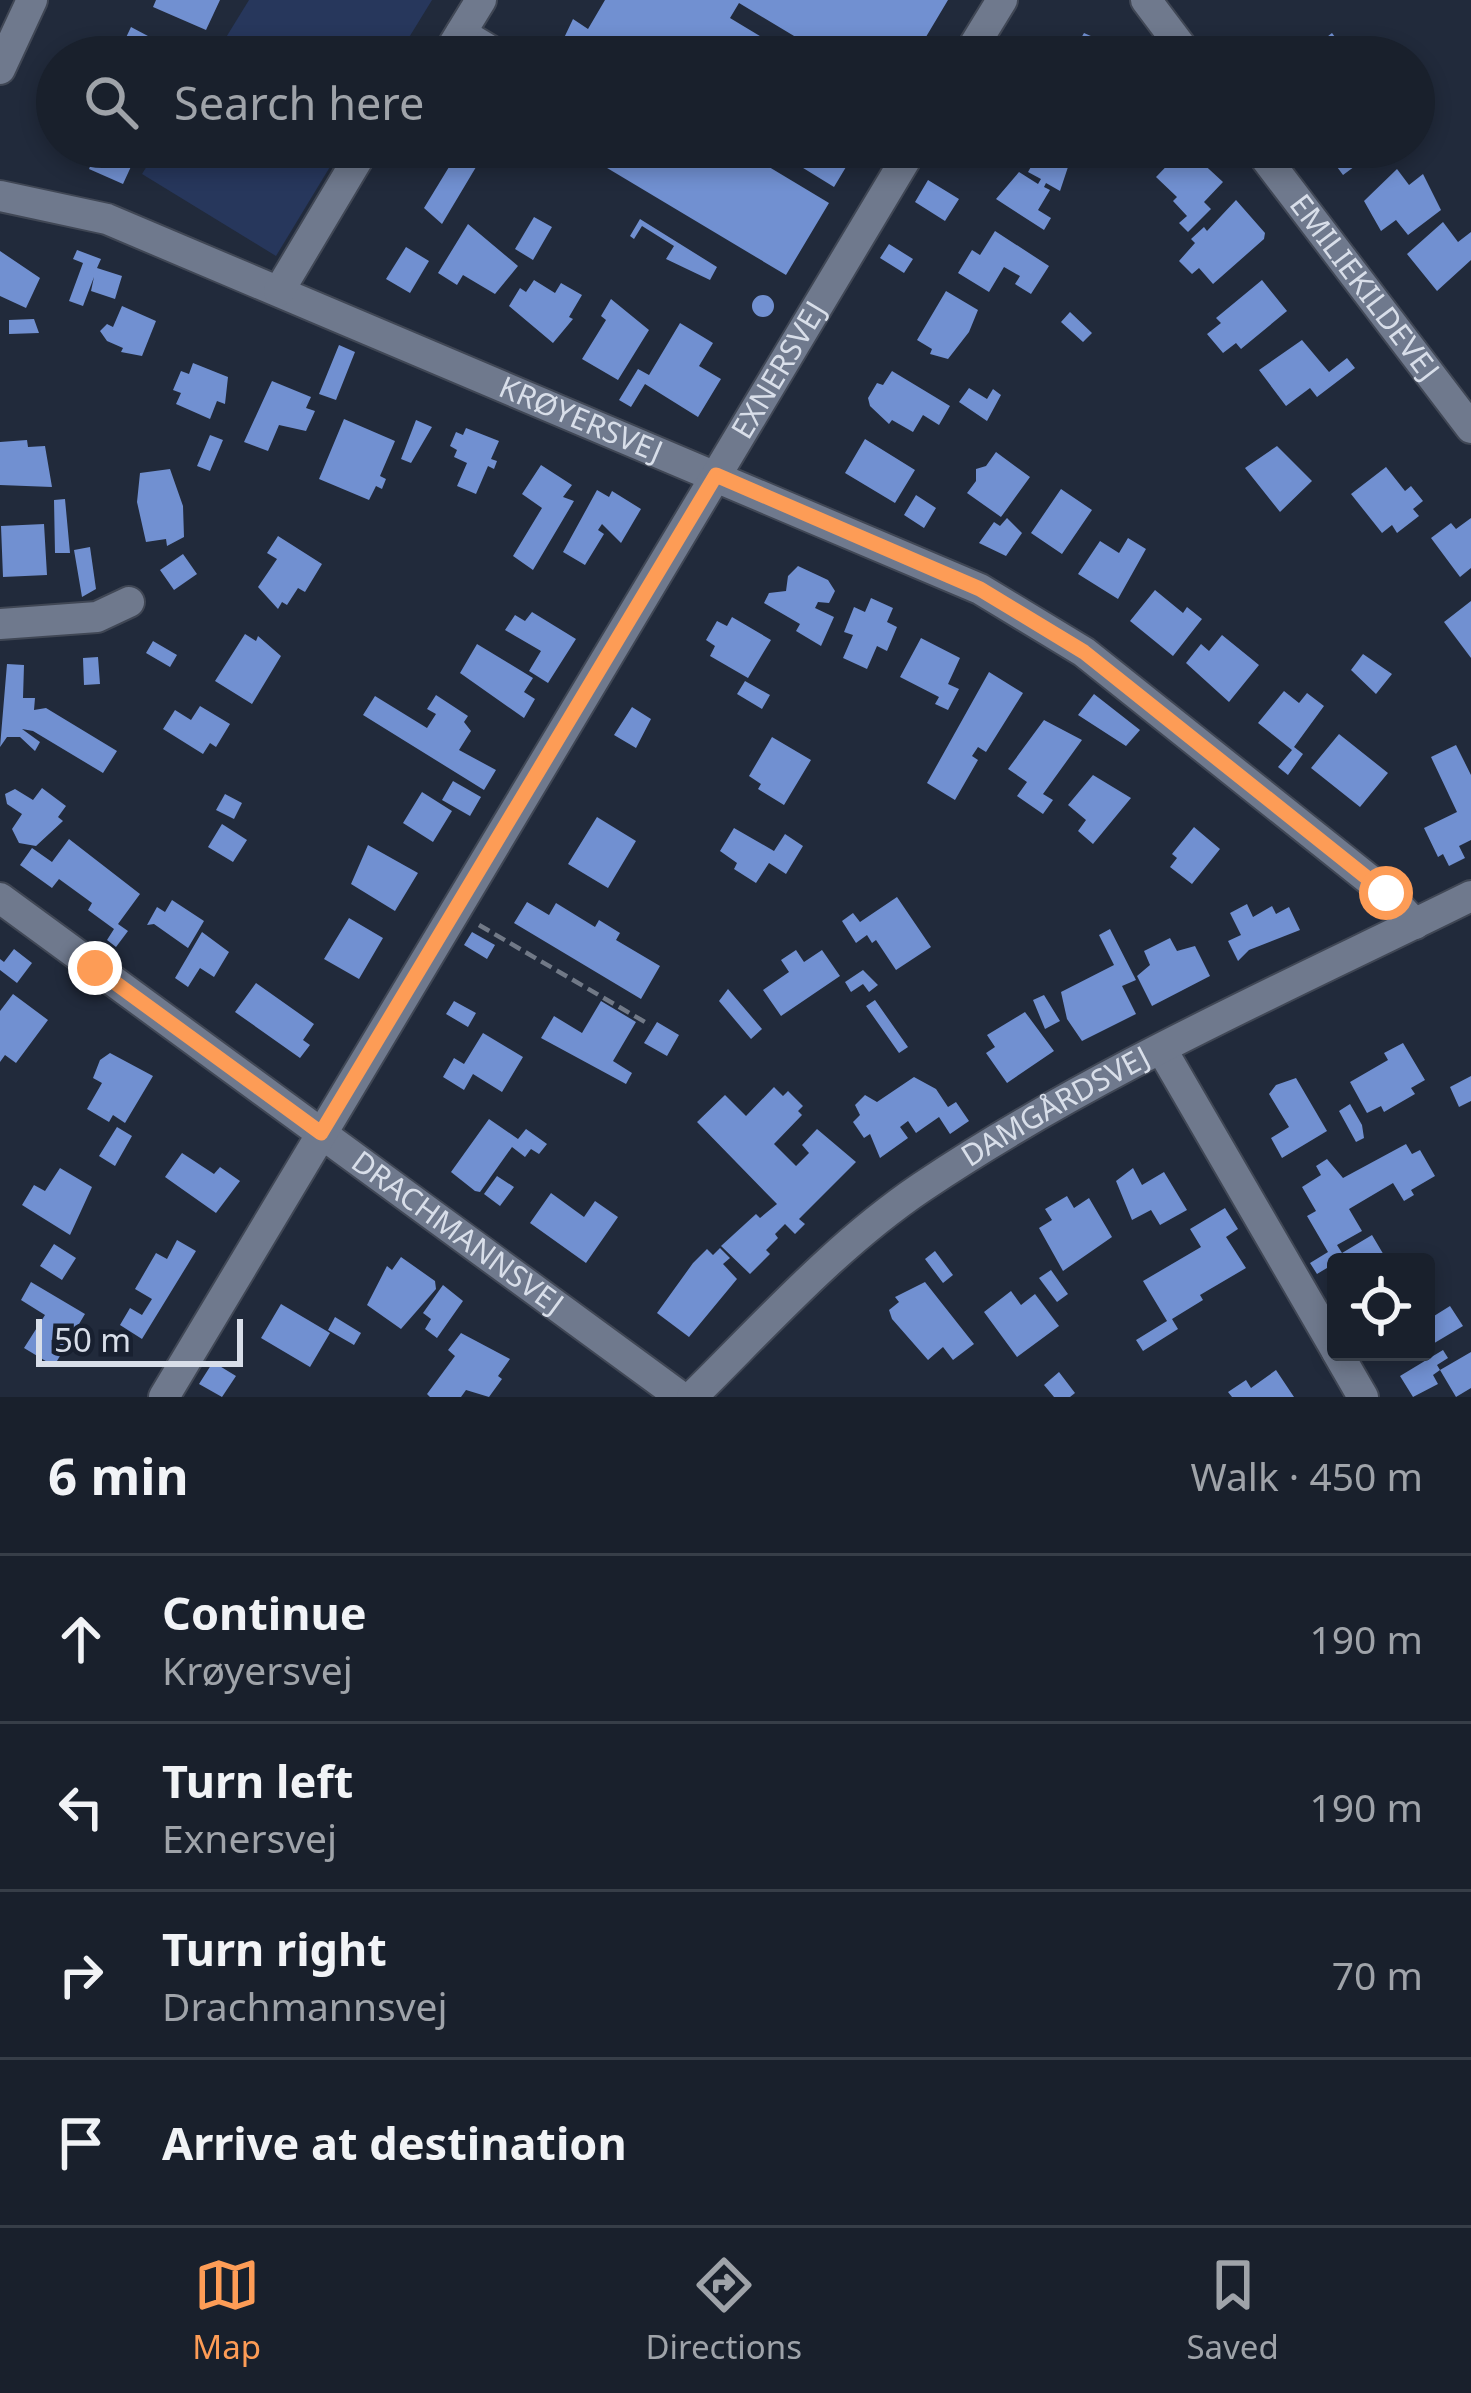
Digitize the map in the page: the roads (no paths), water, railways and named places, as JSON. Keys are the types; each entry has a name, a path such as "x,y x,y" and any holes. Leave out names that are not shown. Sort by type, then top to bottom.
{"street":[{"path":"0,69 32,0"},
{"path":"459,36 481,0"},
{"path":"981,36 1002,0"},
{"path":"1146,0 1173,36"},
{"path":"279,291 352,168"},
{"name":"EXNERSVEJ","path":"164,1397 900,168"},
{"name":"EMILIEKILDEVEJ","path":"1273,168 1471,428"},
{"name":"KRØYERSVEJ","path":"0,196 107,218 980,589 1084,652 1386,893 1415,924"},
{"path":"0,624 97,617 128,602"},
{"name":"DAMGÅRDSVEJ","path":"692,1397 815,1275 918,1190 1019,1127 1162,1050 1471,896"},
{"name":"DRACHMANNSVEJ","path":"0,898 681,1397"},
{"path":"1162,1050 1327,1335"},
{"path":"1342,1361 1364,1397"}]}
